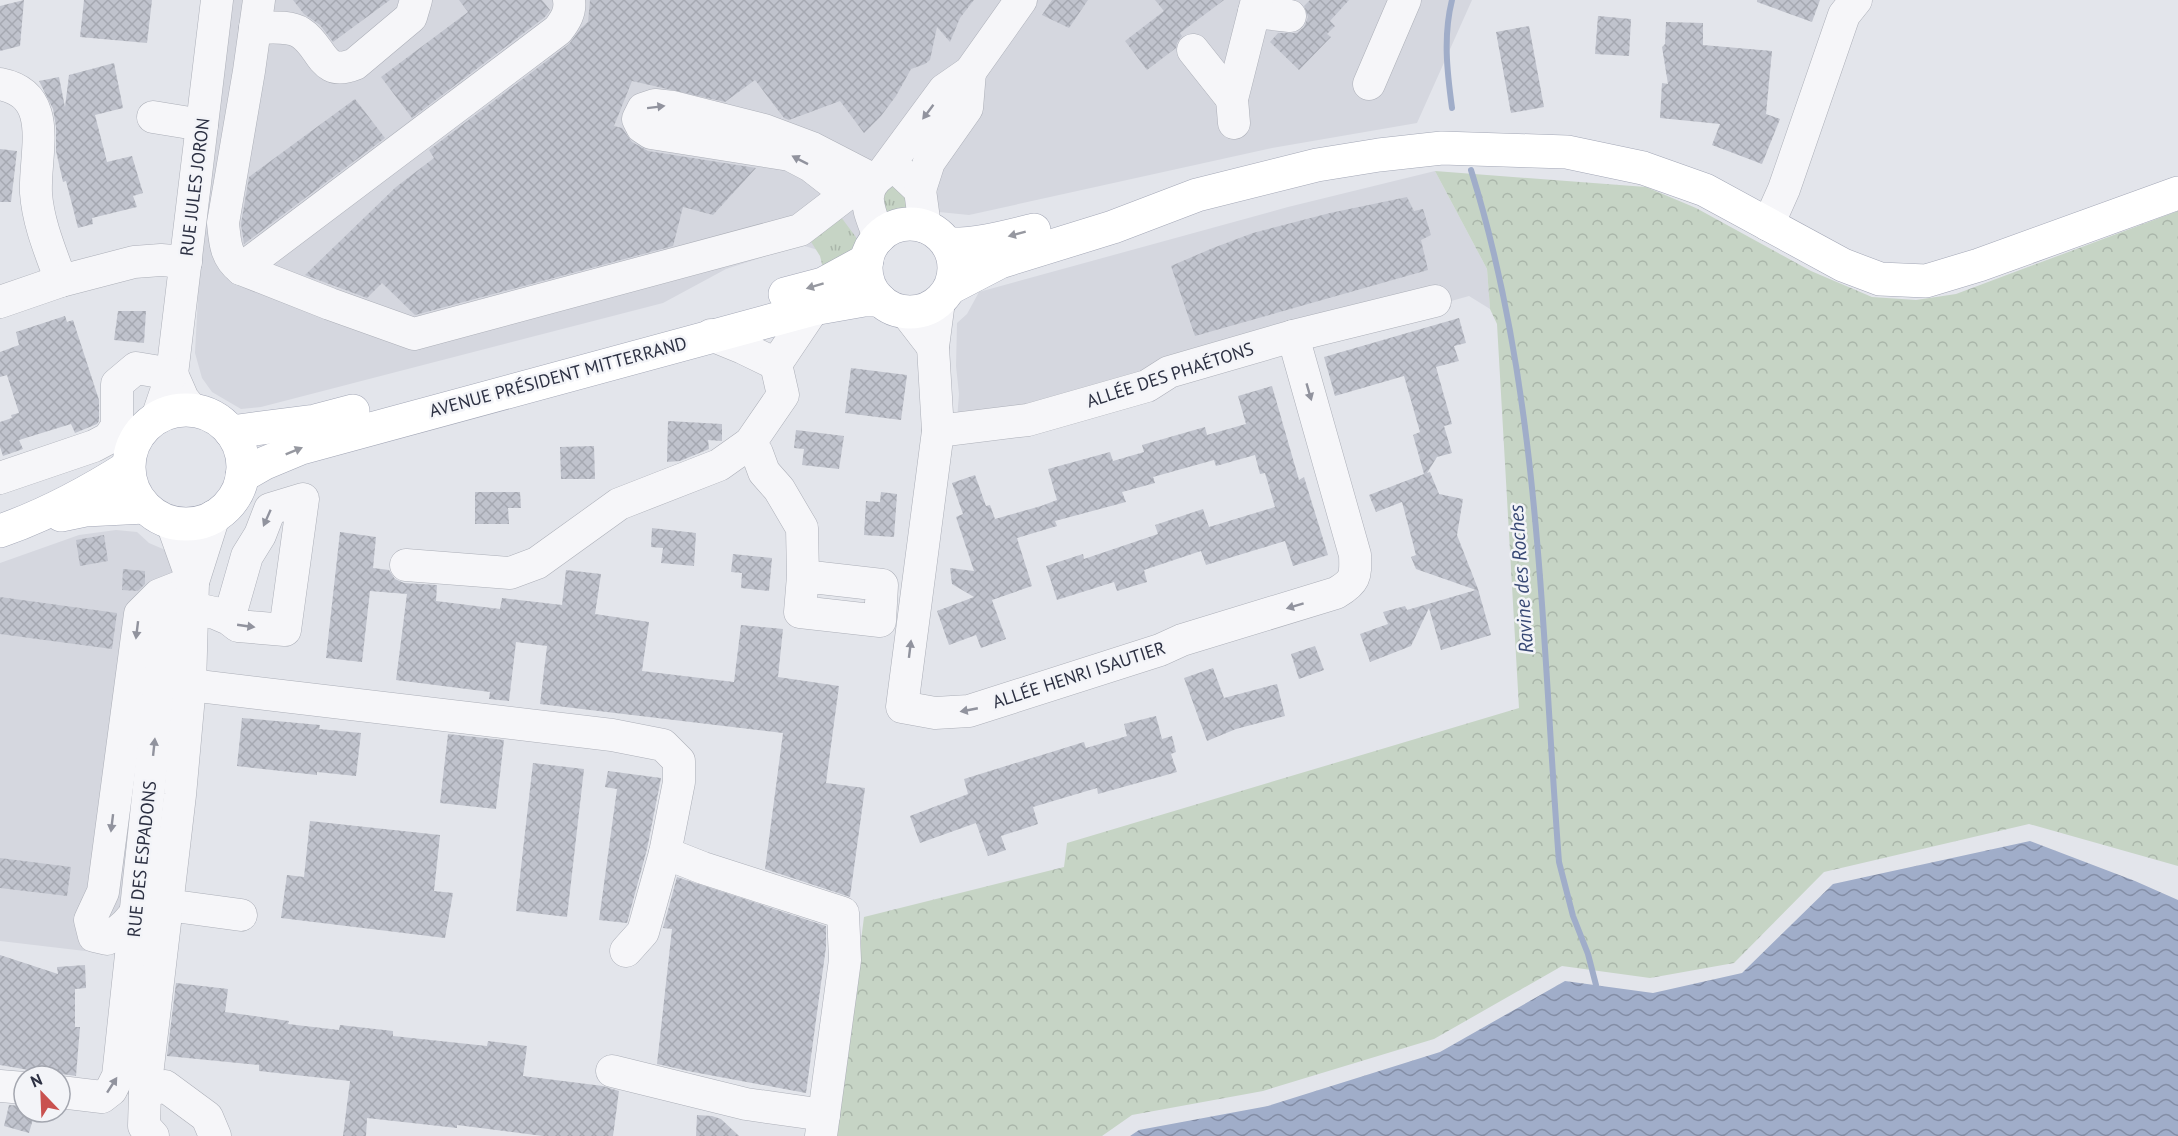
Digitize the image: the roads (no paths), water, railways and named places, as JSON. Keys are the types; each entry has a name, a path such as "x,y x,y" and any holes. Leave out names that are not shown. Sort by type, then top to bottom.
{"main road":[{"path":"1197,195 1156,200 993,241 962,244 912,224 900,225 888,230 873,249 868,282 893,306 924,309 1000,262 1113,227 1197,195 1317,165 1442,148 1567,152 1643,168 1705,190 1843,265 1880,279 1926,281 1979,265 2178,193"},
{"path":"936,235 953,258 954,273 945,294"},
{"name":"AVENUE PRÉSIDENT MITTERRAND","path":"231,432 315,421 824,284 873,249"},
{"name":"AVENUE PRÉSIDENT MITTERRAND","path":"242,476 301,448 711,335 813,309 864,300 893,306"},
{"path":"32,520 85,510 158,515 186,524 201,522 214,516 227,506 237,492 242,476 243,461 231,432 207,414 192,410 173,411 157,418 142,430 132,448 128,467 130,481 136,495 158,515"},
{"path":"0,531 32,520 80,497 128,467"}],"street":[{"name":"RUE JULES JORON","path":"157,418 172,374 217,0"},
{"path":"416,0 411,17 355,64 337,68 328,64 300,32 257,14 224,223 226,249 233,262 241,269 414,334 800,230 868,184 898,172 920,190 936,235"},
{"path":"241,269 558,30 566,19 570,7 569,0"},
{"path":"873,249 867,200 868,184 944,90 970,72 1022,0"},
{"path":"1369,84 1405,0"},
{"path":"1768,225 1784,189 1844,15 1856,0"},
{"path":"1193,50 1233,111 1256,6 1290,16"},
{"path":"920,190 929,162 967,108 970,72"},
{"path":"0,84 25,95 39,123 36,193 47,244 61,281"},
{"path":"655,105 673,107 753,127 812,148 868,184 811,166 790,155 651,132 642,127 638,119 643,110 655,105"},
{"path":"153,117 202,124"},
{"path":"0,302 61,281 134,262 161,260 186,262"},
{"name":"ALLÉE HENRI ISAUTIER","path":"945,294 933,347 938,431 902,707 935,713 969,711 1160,650 1182,640 1336,593 1349,585 1356,574 1355,555 1293,336"},
{"name":"ALLÉE DES PHAÉTONS","path":"938,431 1028,420 1147,386 1169,372 1293,336 1435,301"},
{"path":"893,306 933,347"},
{"path":"406,565 510,573 537,563 619,504 719,465 749,444 783,395 776,364 813,309"},
{"path":"711,335 776,364"},
{"path":"0,478 94,446 110,438 117,426 117,384 136,368 172,374 183,399 192,410"},
{"path":"749,444 757,453 764,472 778,489 802,528 803,576"},
{"path":"158,515 193,595 215,613 229,619"},
{"path":"153,1136 144,1126 152,907 180,795 190,685 193,595 214,516"},
{"path":"193,595 159,595 140,614 103,892 90,921 94,936 107,939 118,933 133,918 152,907 241,915"},
{"name":"RUE DES ESPADONS","path":"72,1093 102,1097 111,1090 118,1076 152,907 167,620 177,601 193,595"},
{"path":"190,685 612,735 663,745 680,761 679,782 665,853 643,932 626,951"},
{"path":"612,1071 823,1125 845,960 843,913 703,868 665,853"},
{"path":"145,1092 165,1086 207,1117 215,1136"}],"water":[{"path":"2030,841 2178,900 2178,1136 1130,1136 1139,1130 1268,1106 1440,1052 1565,981 1653,993 1742,973 1833,884"}],"waterway":[{"name":"Ravine des Roches","path":"1452,0 1449,13 1447,67 1452,108"},
{"name":"Ravine des Roches","path":"1471,170 1494,255 1512,340 1525,426 1542,600 1559,862 1573,916 1588,954 1596,985"}]}
